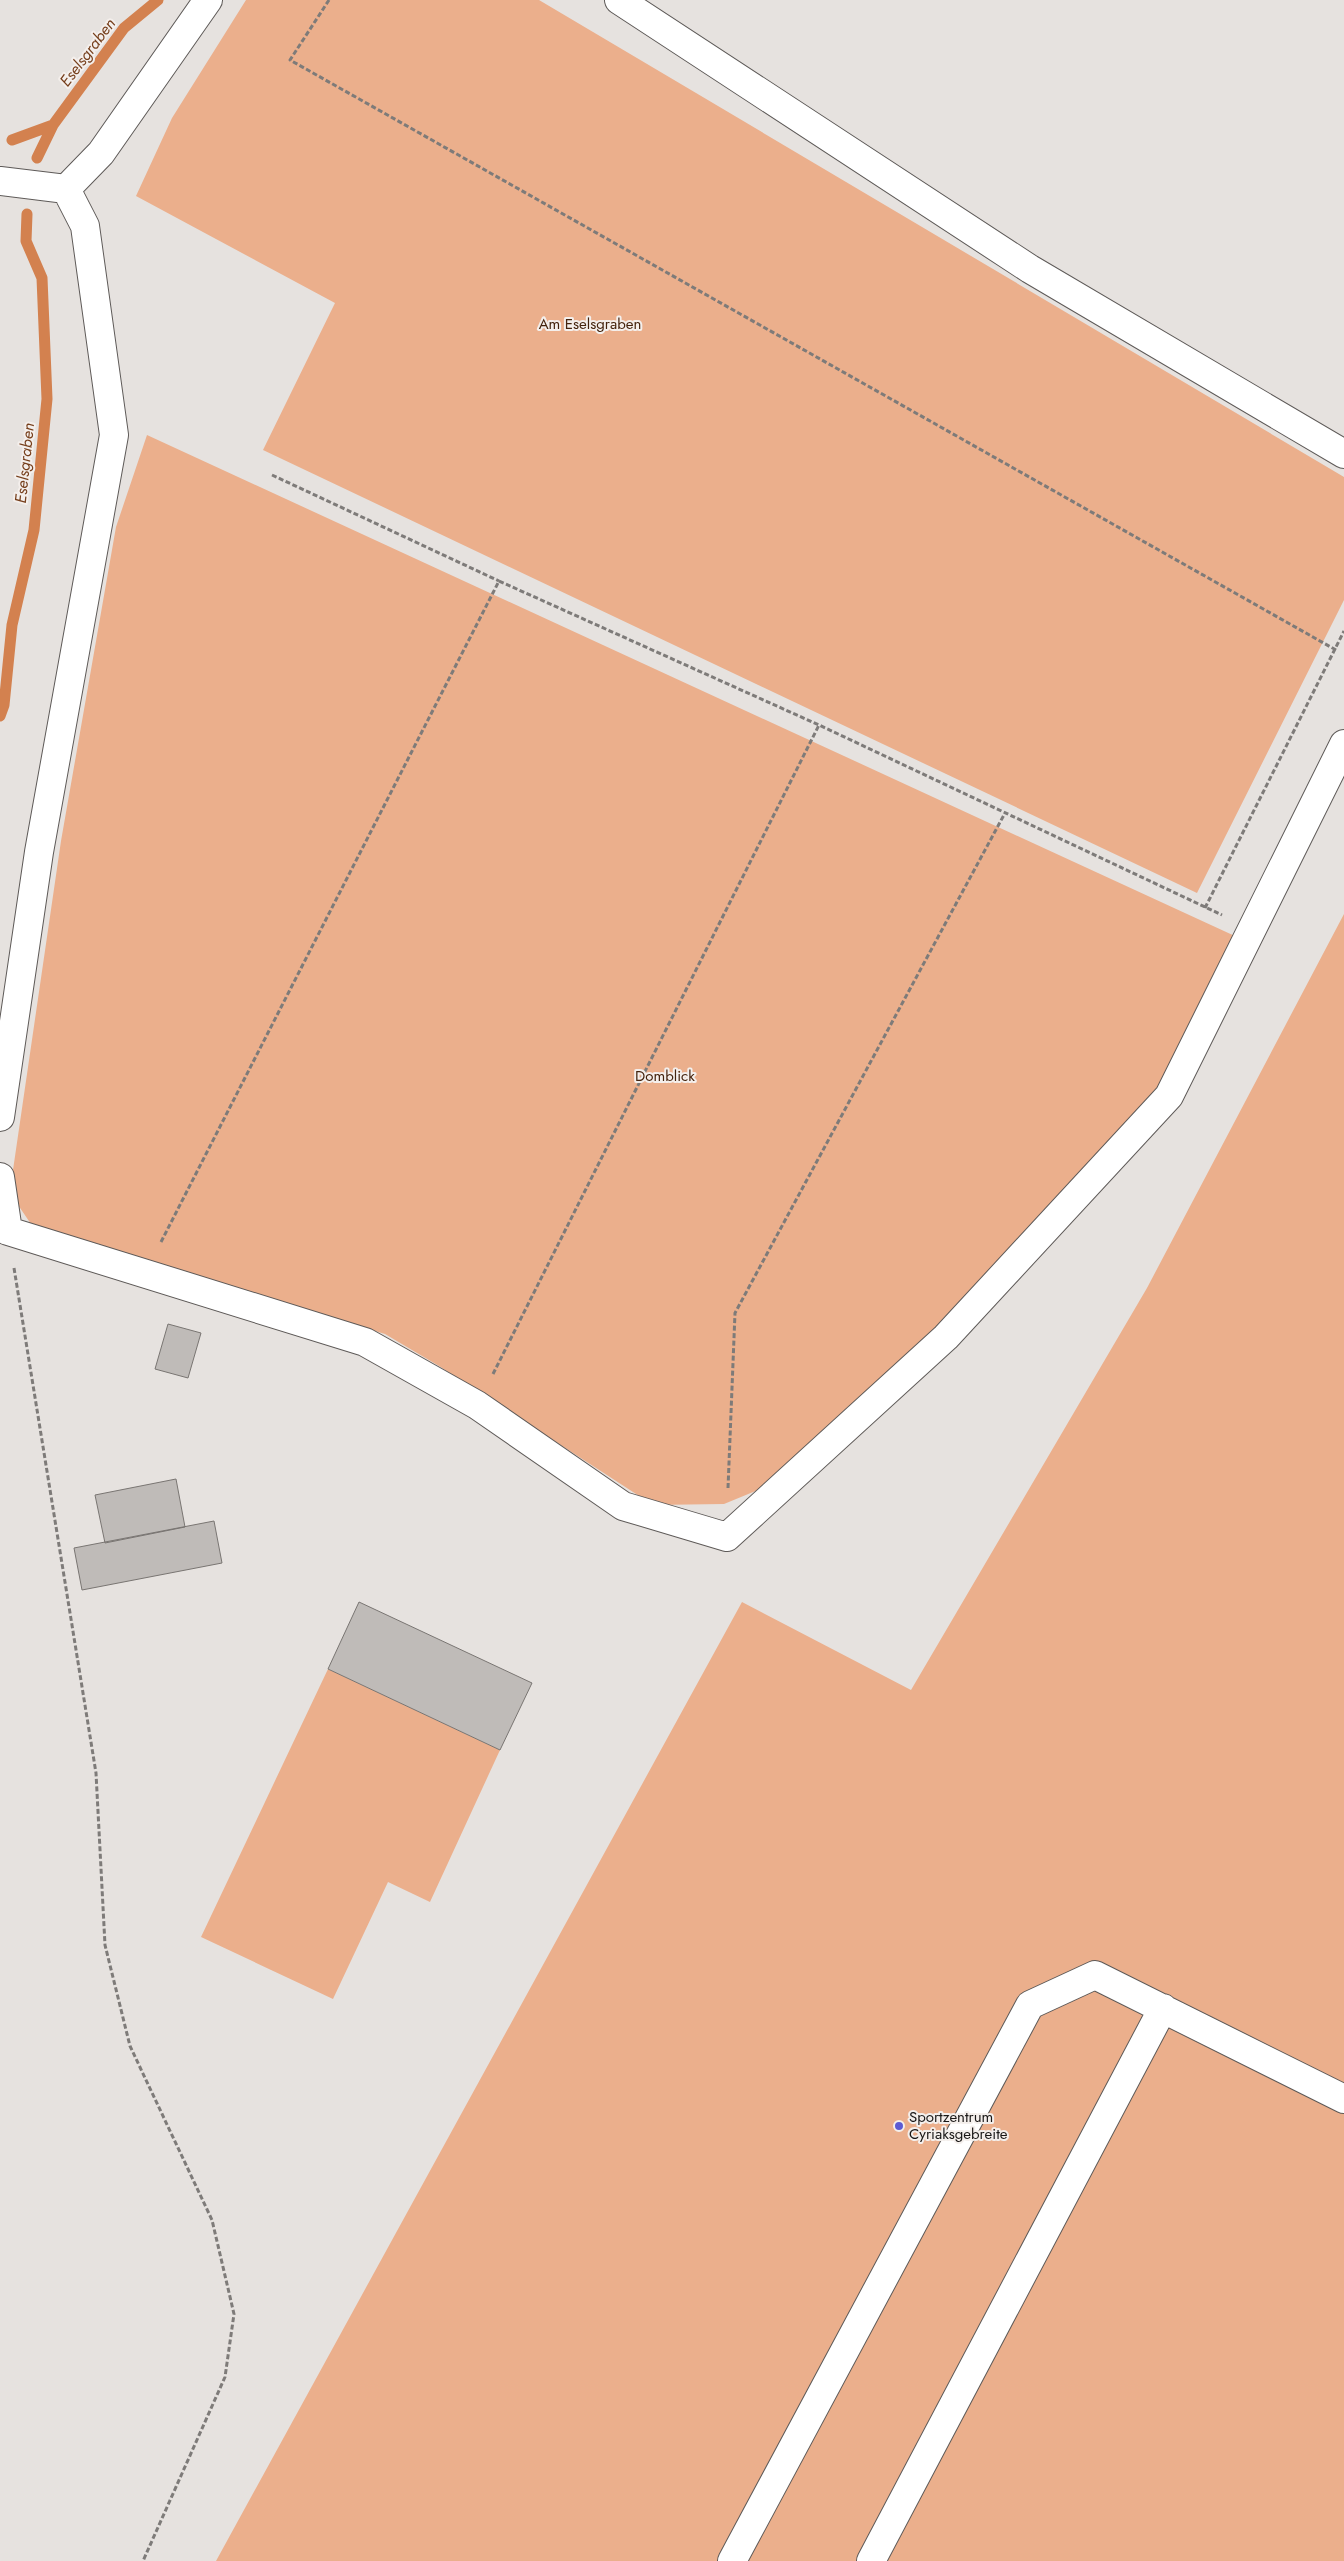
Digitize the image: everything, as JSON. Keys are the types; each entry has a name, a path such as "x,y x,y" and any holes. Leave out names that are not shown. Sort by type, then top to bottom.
{"lane":[{"path":"66,188 101,153 208,0"},
{"path":"619,0 1030,270 1344,454"},
{"path":"0,181 66,188"},
{"path":"0,1117 39,852 114,435 85,226 66,188"},
{"path":"0,1177 8,1231 365,1342 477,1406 622,1506 726,1536 946,1337 1169,1096 1344,744"},
{"path":"732,2561 1030,2005 1095,1975 1344,2099"},
{"path":"871,2561 1163,2008"}],"path":[{"path":"328,0 290,60 1336,650"},
{"path":"272,475 499,581 819,726 1205,908 1252,928"},
{"path":"145,1274 499,581"},
{"path":"1205,908 1344,631"},
{"path":"477,1406 819,726"},
{"path":"726,1536 735,1313 1005,813"},
{"path":"8,1231 96,1773 105,1945 130,2046 212,2220 234,2314 225,2377 143,2561"}],"green space":[{"name":"Am Eselsgraben","path":"246,0 539,0 1344,477 1344,600 1197,893 263,450 335,303 136,196 172,118"},
{"name":"Domblick","path":"147,435 1237,937 1159,1091 937,1329 758,1490 724,1504 653,1505 439,1366 385,1334 33,1227 16,1202 13,1170 61,841 116,527"},
{"name":"Sportzentrum Cyriaksgebreite","path":"1344,914 1344,2561 216,2561 742,1602 911,1690 1147,1288"},
{"path":"328,1669 500,1750 430,1902 388,1882 333,1999 201,1937"}],"building":[{"path":"168,1324 201,1333 188,1378 155,1369"},
{"path":"176,1479 185,1527 105,1543 95,1495"},
{"path":"214,1521 222,1563 82,1590 74,1548"},
{"path":"359,1602 532,1683 500,1750 328,1669"}],"waterway":[{"name":"Eselsgraben","path":"37,158 53,125 124,28 158,0"},
{"path":"12,140 53,125"},
{"name":"Eselsgraben","path":"0,716 4,705 12,625 34,530 47,399 42,278 26,241 27,214"}],"place":[{"name":"Sportzentrum Cyriaksgebreite","path":"899,2126"}]}
